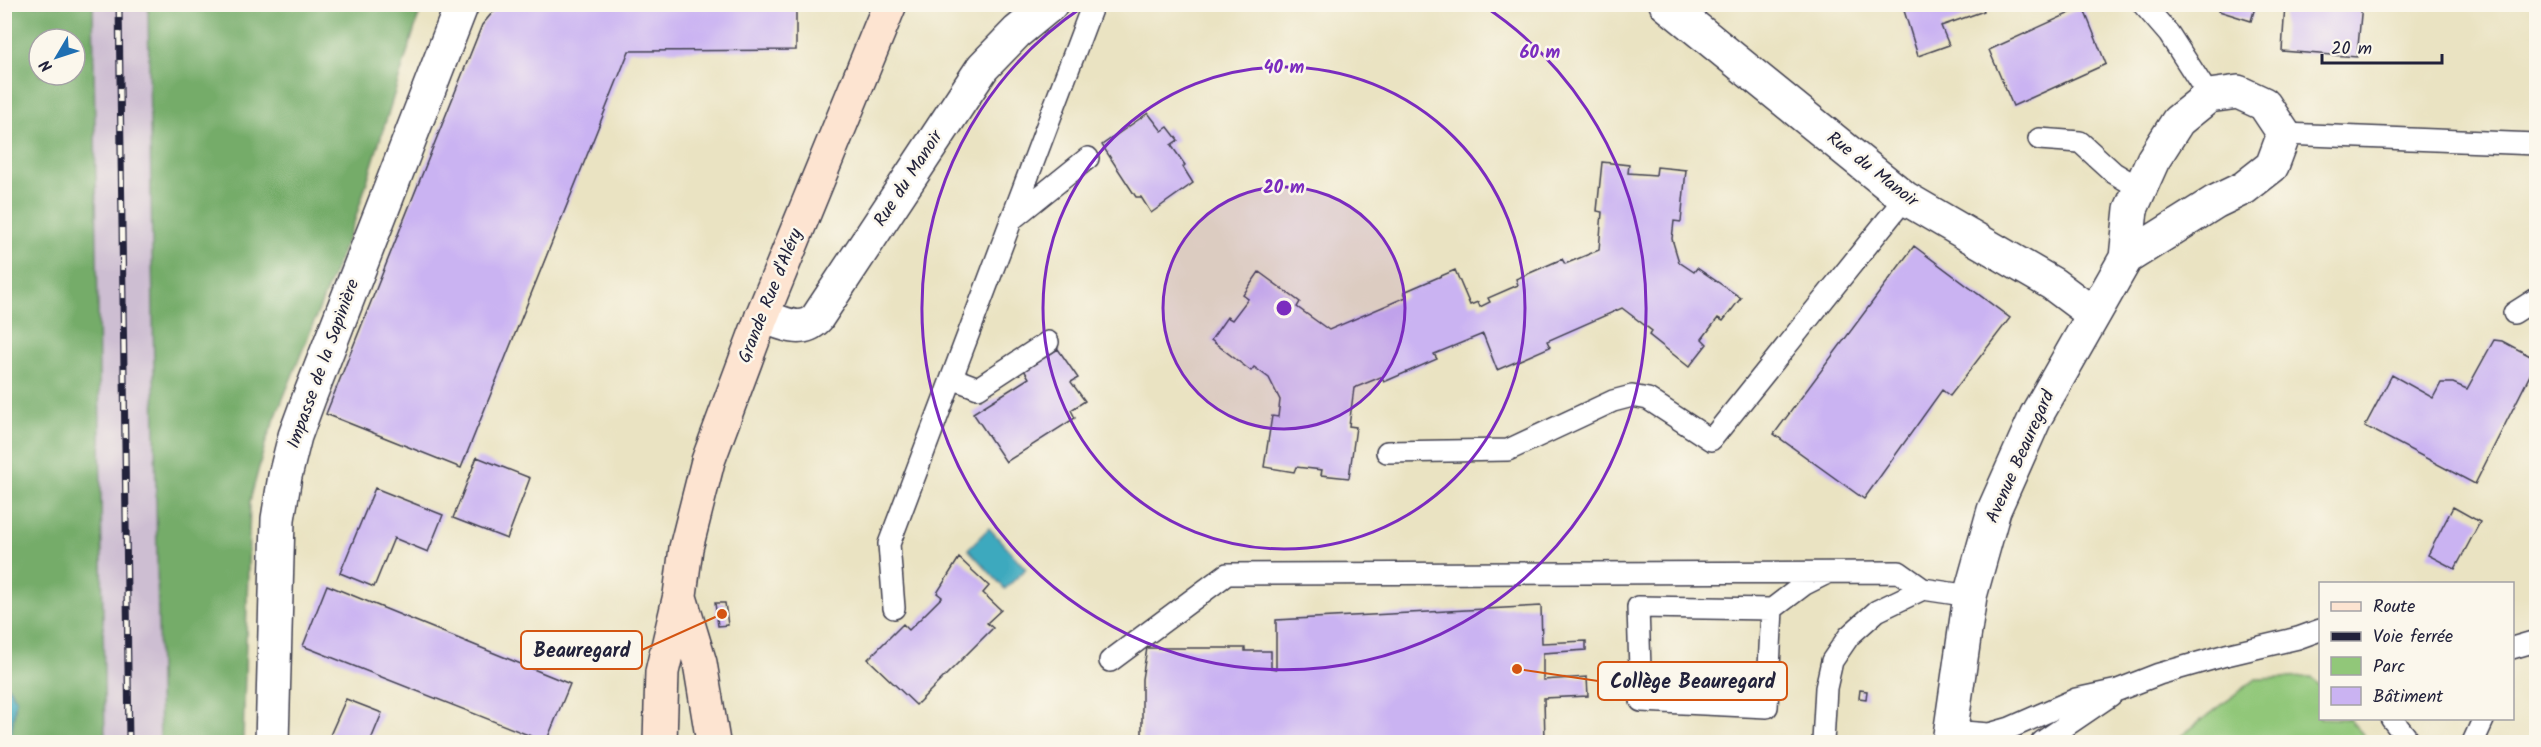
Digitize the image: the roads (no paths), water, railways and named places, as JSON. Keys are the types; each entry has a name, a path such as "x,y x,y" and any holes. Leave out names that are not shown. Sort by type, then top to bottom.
{"street":[{"name":"Impasse de la Sapinière","path":"272,742 278,519 295,436 462,4"},
{"name":"Grande Rue d'Aléry","path":"660,742 662,672 680,595 686,548 708,461 762,316 890,4"},
{"name":"Rue du Manoir","path":"762,316 799,328 812,324 982,68 1017,32 1052,4"},
{"name":"Rue du Manoir","path":"1666,4 1905,198 2053,284 2093,314"},
{"path":"2209,96 2238,92 2264,104 2284,134"},
{"name":"Avenue Beauregard","path":"1950,737 1970,596 1994,510 2036,416 2126,258 2132,209 2139,188 2153,160 2178,121 2209,96"},
{"name":"Avenue Beauregard","path":"2126,258 2215,202 2244,188 2272,166 2284,134"},
{"name":"Grande Rue d'Aléry","path":"680,595 700,663 713,742"}],"lane":[{"path":"894,608 889,544 1093,4"},
{"path":"2143,4 2169,34 2209,96"},
{"path":"2284,134 2536,144"},
{"path":"2039,140 2080,142 2114,173 2139,188"},
{"path":"1011,221 1088,158"},
{"path":"1387,452 1508,450 1613,401 1632,396 1648,399 1711,440 1905,198"},
{"path":"2514,312 2536,299"},
{"path":"952,378 978,388 1048,342"},
{"path":"1772,609 1767,707 1641,701 1638,607 1772,609 1805,584 1830,571"},
{"path":"1110,661 1227,574 1899,572 1923,589 1970,596"},
{"path":"1823,742 1826,688 1832,661 1850,636 1878,611 1923,589"},
{"path":"1950,737 1989,734 2010,728 2076,699 2118,690 2159,674 2298,638 2319,630"},
{"path":"2298,638 2319,648"},
{"path":"2514,647 2536,641"},
{"path":"2042,742 2118,690"},
{"path":"2393,720 2410,742"},
{"path":"2473,742 2483,720"}],"water":[{"path":"989,528 1026,569 1005,589 968,549"},
{"path":"5,682 16,699 10,742 5,742"}],"railway":[{"path":"119,4 129,742"}],"place":[{"name":"Beauregard","path":"722,614"},
{"name":"Collège Beauregard","path":"1517,669"}]}
